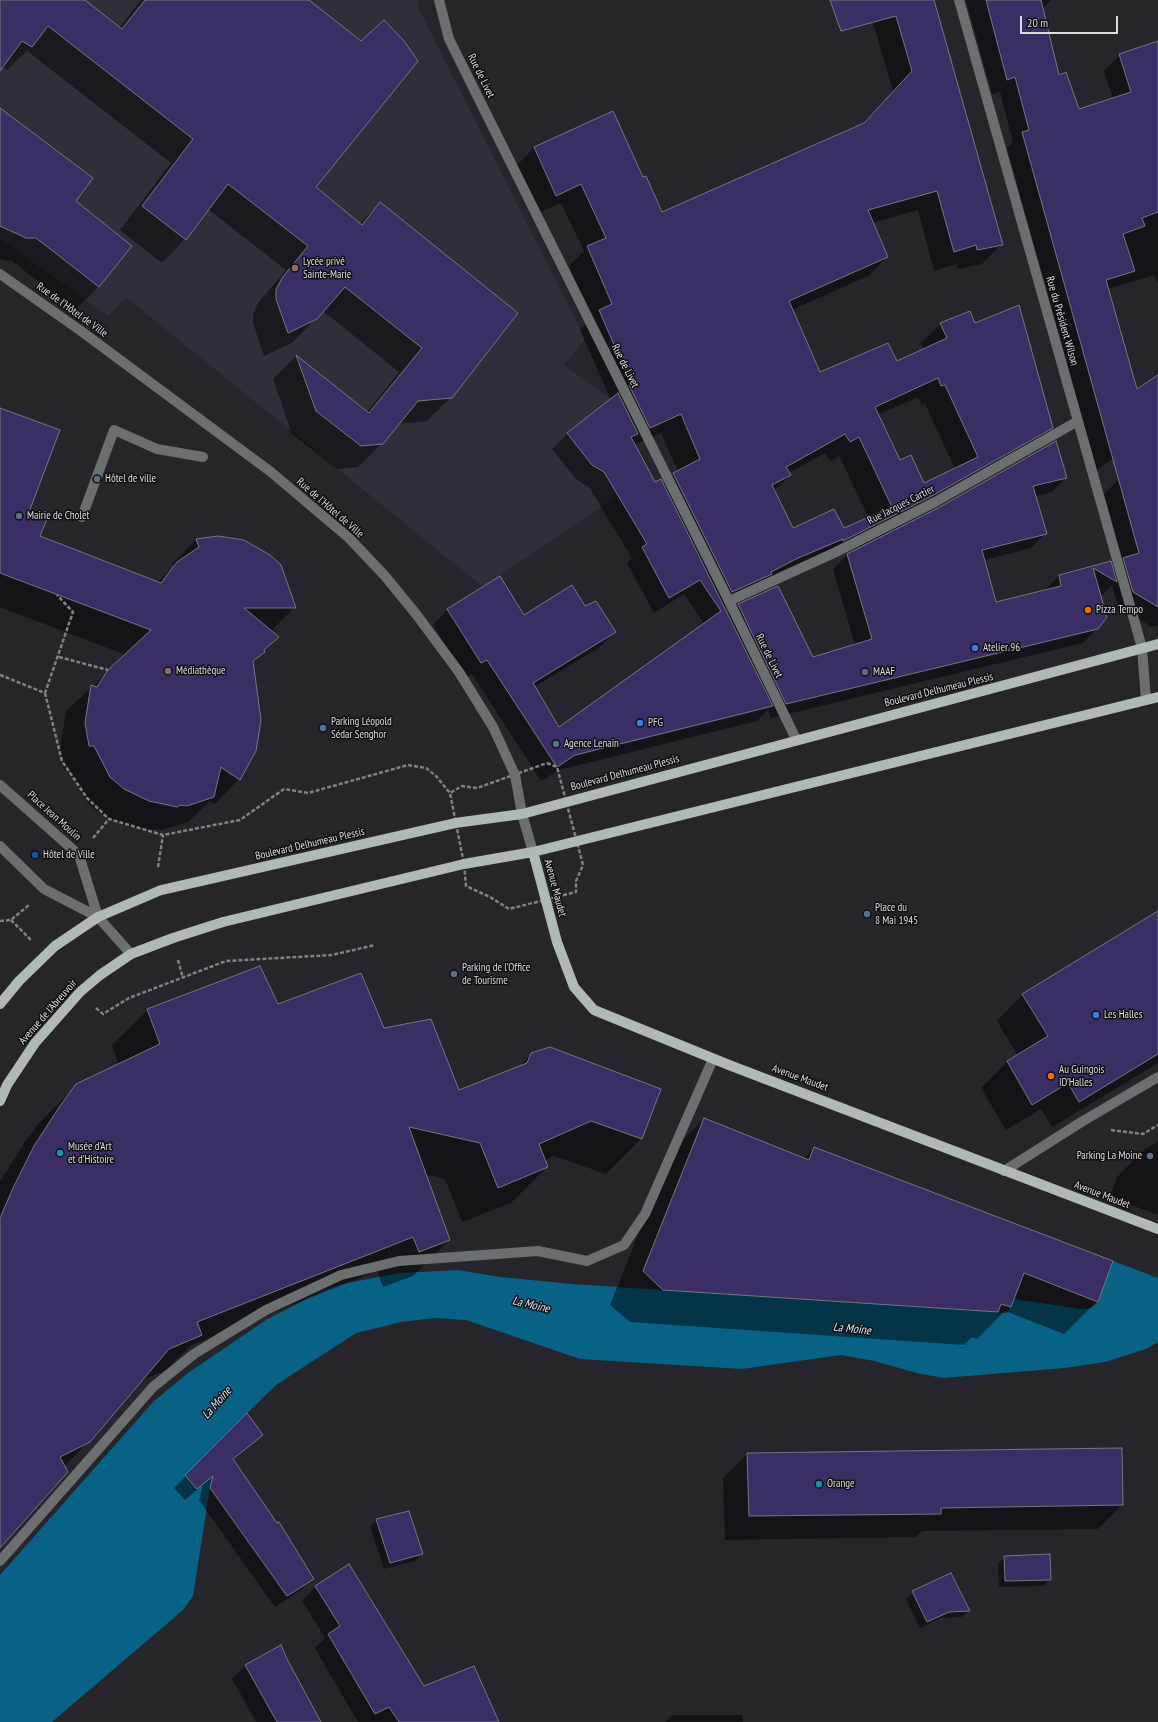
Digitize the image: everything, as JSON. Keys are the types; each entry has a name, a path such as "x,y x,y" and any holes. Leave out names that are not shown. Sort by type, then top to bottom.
{"main road":[{"name":"Boulevard Delhumeau Plessis","path":"98,917 161,890 456,823 522,814 796,739 1046,675 1158,644"},
{"path":"131,954 172,938 223,922 464,864 533,852 1158,697"},
{"name":"Avenue Maudet","path":"533,852 557,942 574,987 594,1010 713,1059 901,1129 1004,1171 1158,1229"},
{"path":"0,1004 19,981 56,946 98,917"},
{"name":"Avenue de l’Abreuvoir","path":"0,1101 6,1085 35,1043 80,992 131,954"}],"street":[{"name":"Rue de Livet","path":"439,0 453,46 730,601 796,739"},
{"name":"Rue du Président Wilson","path":"960,0 1142,648 1146,700"},
{"name":"Rue de l’Hôtel de Ville","path":"0,274 271,472 349,538 385,576 411,608 462,678 493,728 515,775 522,814 533,852"},
{"name":"Rue Jacques Cartier","path":"730,601 836,552 935,502 1078,420"},
{"path":"82,517 114,430 157,449 203,457"},
{"name":"Place Jean Moulin","path":"0,784 79,855 98,917"},
{"name":"Place Jean Moulin","path":"0,846 44,889 98,917 131,954"},
{"path":"0,1561 153,1388 194,1354 266,1310 341,1275 399,1261 538,1251 586,1261 624,1245 645,1214 713,1059"},
{"path":"1004,1171 1083,1121 1158,1077"}],"path":[{"path":"57,595 73,612 59,657 45,693 62,761 87,798 110,819 163,835 240,820 284,789 308,793 408,765 426,768 436,776 450,793"},
{"path":"59,657 108,670"},
{"path":"0,674 45,693"},
{"path":"0,921 11,920"},
{"path":"80,992 102,1014 129,998 226,961 332,955 375,945"}],"shaded area":[{"name":"Lycée privé Sainte-Marie","path":"2,0 418,0 419,9 585,339 564,365 611,399 567,433 592,465 605,473 618,495 483,587 126,297 108,316 0,239 0,2"}],"water":[{"name":"La Moine","path":"1113,1261 1158,1278 1158,1342 1146,1349 1105,1362 1065,1368 943,1378 917,1373 874,1361 841,1355 742,1369 580,1359 466,1320 435,1318 401,1322 356,1333 276,1385 223,1437 210,1488 193,1596 183,1610 52,1722 0,1722 0,1575 154,1401 188,1373 266,1320 322,1291 342,1284 400,1273 458,1270 500,1277 572,1284 1007,1313 1014,1299 1081,1309 1091,1308 1098,1302"}],"building":[{"path":"0,0 85,0 122,29 145,0 309,0 361,41 384,20 404,41 418,61 316,187 362,225 380,202 518,313 452,398 418,401 383,444 361,446 316,411 296,355 369,413 422,348 345,287 317,319 288,333 276,299 276,290 282,278 308,246 228,184 186,240 142,206 193,139 48,26 32,47 22,41 0,71"},
{"path":"830,0 934,0 1003,245 977,250 976,245 954,252 937,191 868,210 888,257 789,301 820,372 888,343 897,361 947,338 940,323 970,311 975,323 1019,305 1053,428 932,496 843,541 843,539 796,559 771,572 772,574 732,592 673,473 700,459 681,414 650,428 629,385 631,384 599,310 612,304 587,246 606,238 581,184 556,196 534,147 613,111 643,177 646,176 662,212 864,123 912,71 896,16 841,31","holes":["938,378 941,386 945,385 978,457 924,483 911,455 900,460 875,407","845,434 850,442 859,437 892,507 844,528 834,509 793,528 772,485 791,475 786,467"]},
{"path":"986,0 1041,0 1059,75 1066,72 1079,109 1131,92 1119,54 1158,41 1158,212 1142,218 1145,226 1123,234 1135,271 1106,280 1137,389 1158,375 1158,607 1133,592 1123,558 1139,553 1022,132 1029,130 1015,77 1007,80"},
{"path":"0,108 93,178 76,201 132,246 99,287 36,238 26,238 0,226"},
{"path":"618,393 638,434 631,437 655,482 661,479 773,706 575,755 557,767 487,660 481,663 447,609 500,576 524,615 572,585 585,606 596,601 616,632 533,683 559,727 721,611 700,580 669,598 642,547 647,544 604,472 592,465 567,433"},
{"name":"Médiathèque","path":"0,408 60,430 29,512 47,519 40,536 161,583 177,562 199,547 196,539 218,536 244,540 270,555 281,565 296,608 244,608 279,637 264,650 265,652 253,661 261,720 256,751 240,780 221,767 214,797 187,806 180,805 177,807 149,801 124,789 110,777 94,746 89,746 85,723 91,685 97,687 108,670 151,630 0,573"},
{"path":"1056,441 1067,478 1033,486 1047,534 982,550 996,602 1061,586 1059,575 1111,561 1117,582 1093,568 1107,617 1098,629 786,704 738,604 778,586 813,657 872,639 847,554 938,508"},
{"name":"Les Halles","path":"1158,911 1158,1054 1079,1102 1068,1083 1032,1105 1007,1061 1048,1036 1022,994"},
{"path":"260,966 278,1004 361,973 384,1028 431,1019 459,1090 527,1063 531,1053 550,1047 661,1089 642,1139 591,1121 539,1144 548,1167 498,1188 480,1143 409,1127 450,1240 419,1252 413,1237 197,1322 202,1335 169,1349 90,1442 60,1457 68,1472 0,1548 0,1218 13,1188 34,1146 76,1084 160,1044 147,1009"},
{"path":"704,1118 809,1160 814,1147 1113,1261 1098,1302 1024,1273 1011,1307 1001,1304 998,1312 663,1290 643,1271"},
{"path":"247,1413 263,1435 233,1459 277,1523 279,1522 314,1579 287,1596 210,1488 213,1476 197,1489 185,1475"},
{"path":"1122,1448 1123,1505 941,1508 941,1514 749,1516 747,1453"},
{"path":"409,1511 423,1554 390,1563 376,1519"},
{"path":"1050,1554 1051,1580 1005,1581 1004,1556"},
{"path":"349,1564 424,1686 474,1666 499,1722 399,1722 389,1707 375,1714 328,1634 340,1626 315,1586"},
{"path":"951,1573 970,1611 949,1612 927,1622 912,1591"},
{"path":"281,1645 321,1722 277,1722 245,1665"}],"place":[{"name":"Lycée privé Sainte-Marie","path":"295,268"},
{"name":"Hôtel de ville","path":"97,479"},
{"name":"Mairie de Cholet","path":"19,516"},
{"name":"Pizza Tempo","path":"1088,610"},
{"name":"Atelier 96","path":"975,648"},
{"name":"Médiathèque","path":"168,671"},
{"name":"MAAF","path":"865,672"},
{"name":"PFG","path":"640,723"},
{"name":"Parking Léopold Sédar Senghor","path":"323,728"},
{"name":"Agence Lenain","path":"556,744"},
{"name":"Hôtel de Ville","path":"35,855"},
{"name":"Place du 8 Mai 1945","path":"867,914"},
{"name":"Parking de l’Office de Tourisme","path":"454,974"},
{"name":"Les Halles","path":"1096,1015"},
{"name":"Au Guingois ID’Halles","path":"1051,1076"},
{"name":"Musée d’Art et d’Histoire","path":"60,1153"},
{"name":"Parking La Moine","path":"1150,1156"},
{"name":"Orange","path":"819,1484"}]}
